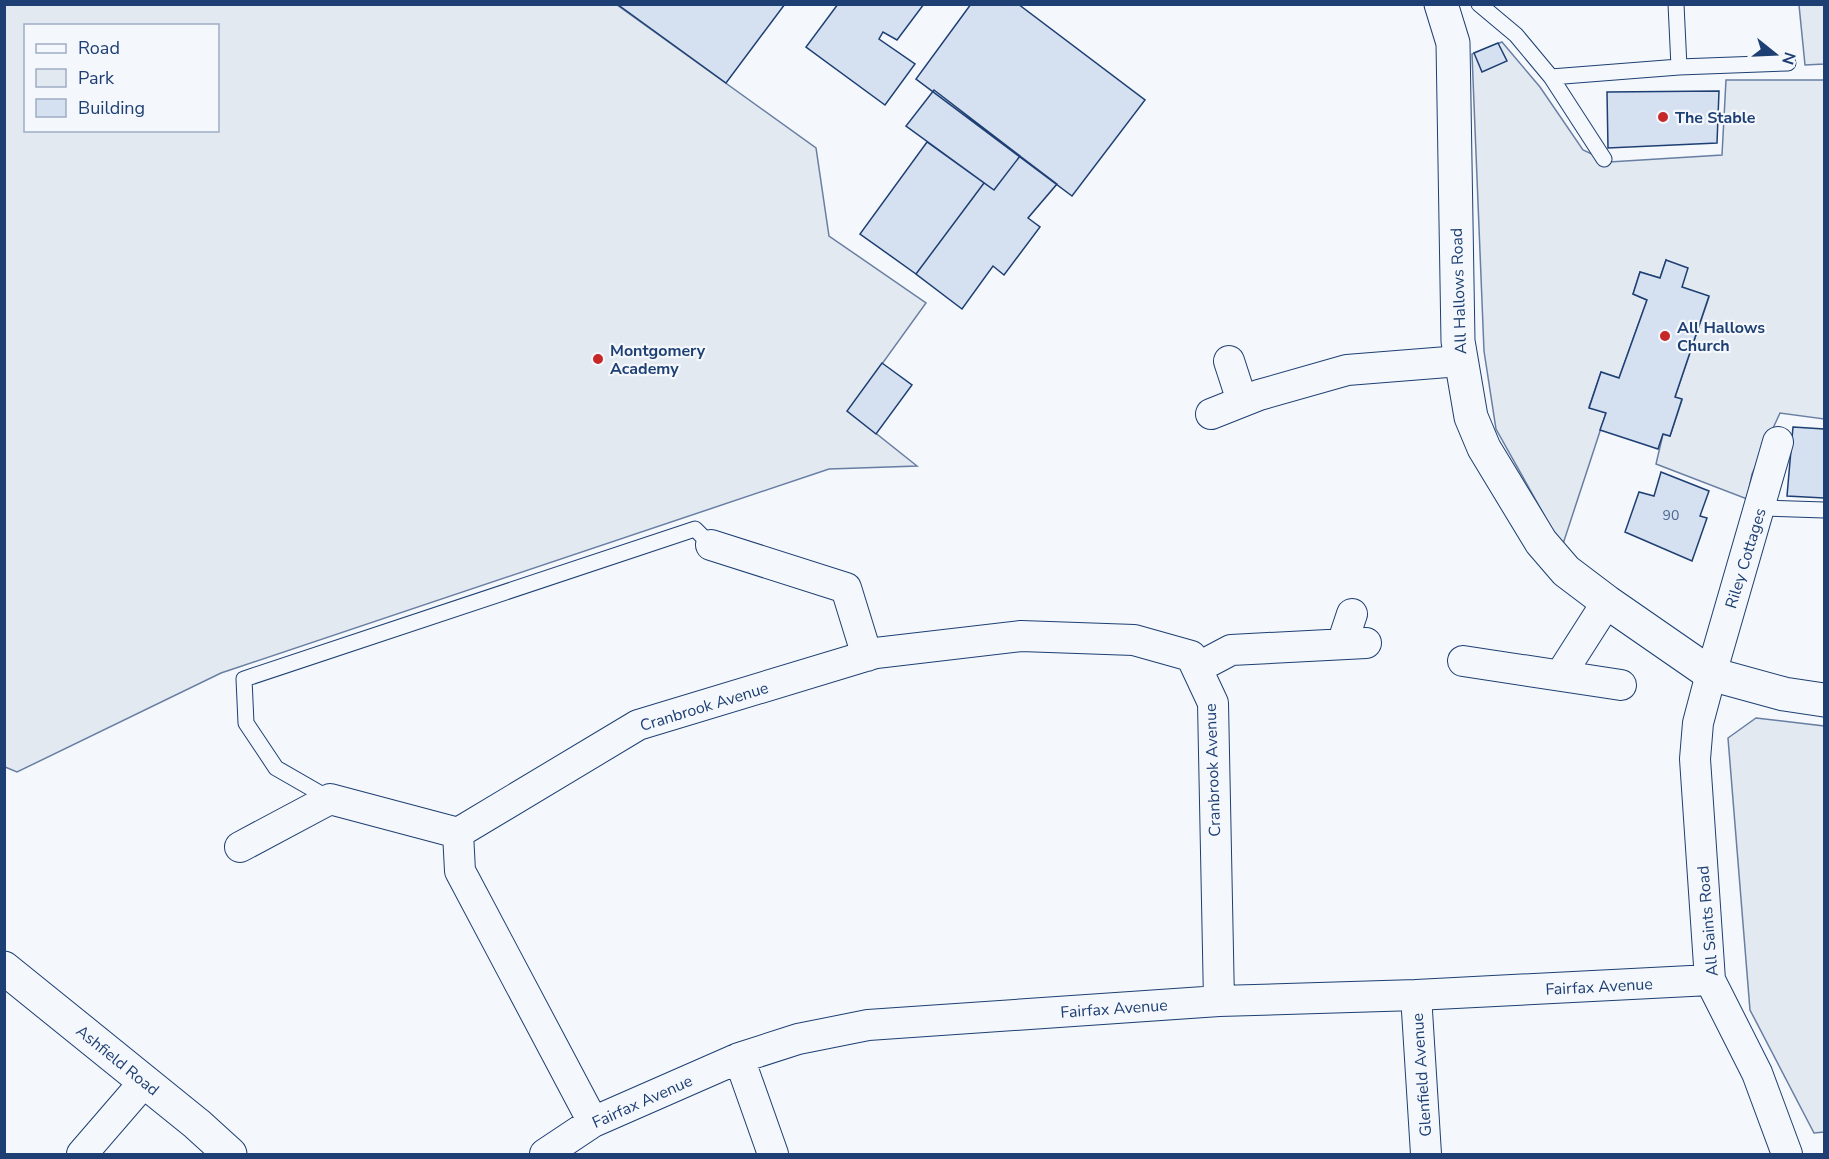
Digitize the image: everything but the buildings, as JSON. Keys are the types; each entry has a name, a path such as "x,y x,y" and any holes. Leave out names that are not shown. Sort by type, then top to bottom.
{"street":[{"name":"All Hallows Road","path":"1442,4 1453,43 1460,361 1471,417 1484,448 1528,523 1566,571 1607,602 1711,674 1784,694 1824,700"},
{"path":"1229,361 1242,401"},
{"path":"1211,414 1306,380 1347,370 1460,361"},
{"name":"Riley Cottages","path":"1711,674 1761,508 1778,442"},
{"path":"711,545 846,588 867,656"},
{"path":"1561,674 1607,602"},
{"path":"1197,668 1231,650 1354,643 1352,614"},
{"name":"Cranbrook Avenue","path":"458,833 638,725 867,656 1022,636 1134,640 1191,656 1213,703 1219,1001"},
{"path":"1463,661 1561,674 1621,685"},
{"name":"All Saints Road","path":"1711,674 1698,723 1695,759 1710,980 1757,1073 1787,1155"},
{"path":"240,847 330,799 458,833 460,871 593,1122"},
{"name":"Ashfield Road","path":"4,968 145,1081 230,1155"},
{"name":"Fairfax Avenue","path":"545,1155 593,1122 739,1058 798,1039 868,1025 1219,1001 1710,980"},
{"name":"Glenfield Avenue","path":"1416,994 1426,1155"},
{"path":"739,1058 773,1155"},
{"path":"82,1155 145,1081"}],"lane":[{"path":"1479,4 1516,35 1551,77 1604,159"},
{"path":"1676,4 1679,67"},
{"path":"1551,77 1679,67 1788,63"},
{"path":"1761,508 1824,510"},
{"path":"330,799 276,768 246,723 244,679 694,529 711,545"}],"green space":[{"name":"Montgomery Academy","path":"5,5 617,5 816,148 829,236 926,303 848,411 917,466 829,469 221,673 17,772 5,767"},
{"path":"1799,5 1824,5 1824,64 1805,65"},
{"path":"1502,42 1540,87 1583,150 1609,162 1722,155 1726,80 1824,80 1824,419 1780,413 1752,474 1747,499 1656,464 1663,434 1670,436 1682,400 1675,397 1709,297 1682,287 1666,260 1660,278 1640,272 1633,294 1647,300 1619,378 1601,372 1589,407 1606,413 1562,547 1496,429 1484,351 1472,54"},
{"path":"1756,718 1824,726 1824,1132 1814,1133 1750,1010 1728,738"}],"place":[{"name":"The Stable","path":"1663,117"},
{"name":"All Hallows Church","path":"1665,336"},
{"name":"Montgomery Academy","path":"598,359"}]}
